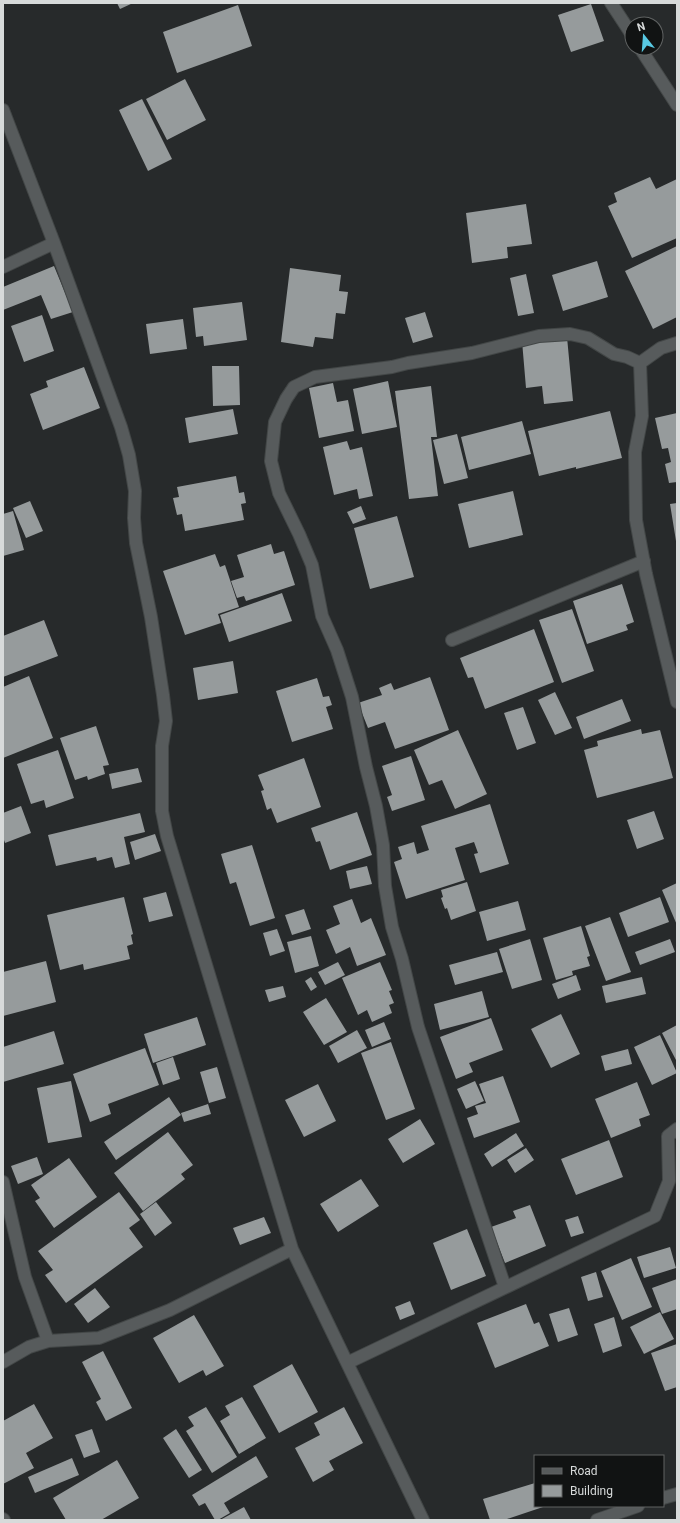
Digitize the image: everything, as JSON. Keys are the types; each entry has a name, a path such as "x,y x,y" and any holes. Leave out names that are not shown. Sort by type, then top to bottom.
{"street":[{"path":"611,3 624,23"},
{"path":"645,56 677,105"},
{"path":"3,110 54,243 118,420 129,456 135,491 134,518 136,543 151,617 166,721 162,746 162,810 167,836 292,1249 423,1520"},
{"path":"3,267 54,243"},
{"path":"505,1287 418,1027 402,959 392,927 385,886 383,845 352,697 337,650 322,616 312,565 279,493 271,461 275,422 286,399 294,387 315,377 392,367 472,353 539,336 570,334 588,338 614,354 627,357 640,363"},
{"path":"640,363 661,348 677,342"},
{"path":"640,363 642,416 635,452 636,512 644,561 677,702"},
{"path":"452,640 644,561"},
{"path":"347,1363 655,1216 669,1181 668,1136 677,1129"},
{"path":"3,1182 25,1277 48,1341"},
{"path":"3,1362 29,1347 48,1341 99,1338 170,1310 292,1249"},
{"path":"664,1498 677,1494"},
{"path":"597,1520 635,1507"}],"building":[{"path":"117,3 133,3 120,9"},
{"path":"591,4 604,41 571,52 558,15"},
{"path":"238,5 252,46 177,73 163,32"},
{"path":"185,79 206,120 167,140 146,99"},
{"path":"142,99 172,159 148,171 119,110"},
{"path":"650,177 656,189 677,179 677,238 632,258 608,206 617,202 614,193"},
{"path":"526,204 532,244 507,247 508,258 472,263 466,213"},
{"path":"677,246 677,317 653,329 625,271"},
{"path":"597,261 608,297 563,311 552,275"},
{"path":"54,266 73,312 51,319 41,295 3,310 3,287"},
{"path":"290,268 341,275 339,291 348,292 345,314 336,313 333,339 315,337 313,347 281,342"},
{"path":"526,274 534,313 518,316 510,278"},
{"path":"242,302 247,340 204,346 203,336 196,337 193,308"},
{"path":"425,312 433,337 413,343 405,318"},
{"path":"42,315 54,351 24,362 11,326"},
{"path":"183,319 187,349 150,354 146,324"},
{"path":"567,337 573,401 544,404 542,386 526,388 522,341"},
{"path":"212,366 239,366 240,405 213,406"},
{"path":"84,367 100,408 43,430 30,394 48,387 46,381"},
{"path":"388,381 397,427 362,434 353,389"},
{"path":"333,383 337,402 348,400 354,431 319,438 309,388"},
{"path":"431,386 437,437 431,437 438,496 409,499 395,391"},
{"path":"233,409 238,434 189,443 185,418"},
{"path":"610,411 622,458 539,476 528,431"},
{"path":"677,413 677,482 669,483 665,464 671,462 668,448 662,449 655,418"},
{"path":"522,421 531,454 469,470 461,437"},
{"path":"457,434 468,478 444,484 433,440"},
{"path":"347,441 350,450 362,447 373,496 359,499 357,489 334,495 323,447"},
{"path":"236,476 239,493 244,492 246,503 241,504 244,520 185,531 182,514 177,515 173,498 179,497 177,487"},
{"path":"513,491 523,535 469,548 458,504"},
{"path":"30,501 43,531 26,538 13,508"},
{"path":"677,503 677,541 676,541 670,504"},
{"path":"361,506 366,519 353,524 347,512"},
{"path":"13,511 24,550 3,556 3,514"},
{"path":"397,516 414,577 370,589 354,528"},
{"path":"271,544 274,554 284,551 295,585 246,601 244,596 237,598 231,581 244,577 237,555"},
{"path":"215,554 220,567 225,565 239,607 218,614 221,623 185,635 163,571"},
{"path":"622,584 634,622 626,625 628,630 587,644 573,601"},
{"path":"282,593 292,621 229,642 220,615"},
{"path":"572,609 594,671 562,683 539,620"},
{"path":"44,620 58,656 3,677 3,636"},
{"path":"534,629 554,682 485,709 473,677 468,678 460,658"},
{"path":"233,661 238,693 198,700 193,668"},
{"path":"29,676 53,738 3,758 3,687"},
{"path":"430,677 449,730 395,749 385,722 368,728 358,703 382,695 379,688 391,683 394,690"},
{"path":"317,678 323,697 329,696 332,705 326,707 333,729 292,742 276,691"},
{"path":"555,692 572,728 555,735 538,700"},
{"path":"622,699 631,721 584,739 576,717"},
{"path":"523,707 536,743 517,750 504,713"},
{"path":"96,726 109,765 103,766 105,774 88,780 87,776 75,780 60,738"},
{"path":"641,729 642,734 660,730 673,778 597,798 584,750 598,746 597,741"},
{"path":"458,730 487,794 455,809 442,780 429,785 414,750"},
{"path":"58,750 74,798 46,808 44,800 31,804 17,764"},
{"path":"411,756 425,800 392,811 387,797 392,795 382,766"},
{"path":"304,758 321,807 277,823 271,808 267,810 261,791 264,790 258,775"},
{"path":"138,768 142,782 112,789 109,774"},
{"path":"490,804 509,864 480,873 474,854 478,853 474,842 455,848 465,880 406,899 394,862 402,859 398,847 414,842 417,854 429,850 421,826"},
{"path":"21,806 31,833 5,843 3,837 3,813"},
{"path":"654,811 664,839 637,849 627,820"},
{"path":"357,812 372,855 330,870 320,841 316,842 311,828"},
{"path":"140,813 145,832 124,837 130,864 115,868 112,857 97,861 96,857 56,866 48,835"},
{"path":"155,834 161,851 135,860 130,842"},
{"path":"252,845 275,918 250,926 236,882 230,884 221,854"},
{"path":"367,866 372,884 350,889 346,871"},
{"path":"467,882 476,911 451,920 447,908 445,909 441,898 443,897 441,890"},
{"path":"677,883 677,925 662,890"},
{"path":"166,892 173,916 149,922 143,898"},
{"path":"124,897 133,934 131,935 133,944 127,946 130,959 84,970 83,964 60,970 47,915"},
{"path":"660,897 669,922 628,937 619,913"},
{"path":"352,899 361,923 371,918 386,955 357,966 350,947 336,954 326,930 340,924 333,906"},
{"path":"518,901 526,930 487,941 479,912"},
{"path":"304,909 311,929 292,935 285,915"},
{"path":"610,917 631,972 606,981 585,926"},
{"path":"581,926 590,956 587,957 590,966 572,971 573,975 556,980 543,938"},
{"path":"277,929 285,951 270,956 263,933"},
{"path":"311,936 319,966 295,973 287,942"},
{"path":"530,939 542,980 512,989 499,949"},
{"path":"670,939 675,952 640,965 635,952"},
{"path":"497,952 503,972 455,985 449,965"},
{"path":"46,961 56,1002 3,1016 3,972"},
{"path":"338,962 345,975 325,985 318,972"},
{"path":"380,962 392,990 389,991 394,1003 389,1005 392,1013 372,1022 367,1010 358,1015 342,978"},
{"path":"576,975 581,990 558,999 552,984"},
{"path":"311,977 317,987 311,991 305,981"},
{"path":"642,977 646,994 606,1003 602,986"},
{"path":"283,986 286,997 269,1002 265,990"},
{"path":"482,991 489,1017 440,1030 434,1004"},
{"path":"326,998 347,1032 324,1045 303,1012"},
{"path":"561,1014 580,1054 551,1068 531,1029"},
{"path":"197,1017 206,1045 153,1063 144,1034"},
{"path":"491,1018 503,1050 469,1063 473,1072 456,1079 440,1037"},
{"path":"384,1022 391,1039 372,1047 365,1030"},
{"path":"677,1025 677,1062 662,1033"},
{"path":"357,1030 367,1048 338,1063 329,1046"},
{"path":"54,1031 64,1064 3,1082 3,1047"},
{"path":"660,1035 677,1073 652,1085 634,1047"},
{"path":"391,1042 415,1109 386,1120 361,1053"},
{"path":"145,1048 159,1085 108,1104 111,1114 90,1122 73,1074"},
{"path":"628,1049 632,1064 605,1071 601,1056"},
{"path":"173,1057 180,1079 163,1085 156,1063"},
{"path":"217,1067 226,1098 209,1103 200,1072"},
{"path":"503,1076 520,1122 474,1138 467,1118 478,1114 475,1106 486,1103 479,1084"},
{"path":"71,1081 82,1137 48,1143 37,1088"},
{"path":"475,1081 484,1101 466,1109 457,1089"},
{"path":"637,1082 650,1115 639,1119 641,1126 611,1138 595,1099"},
{"path":"318,1084 336,1121 304,1137 285,1100"},
{"path":"169,1097 181,1115 116,1160 104,1142"},
{"path":"208,1104 211,1114 184,1122 181,1113"},
{"path":"420,1119 435,1144 403,1163 388,1139"},
{"path":"168,1132 193,1165 181,1174 185,1179 143,1211 114,1173"},
{"path":"516,1133 524,1146 492,1167 484,1154"},
{"path":"609,1140 623,1177 576,1195 561,1159"},
{"path":"526,1148 534,1160 515,1173 507,1160"},
{"path":"37,1157 43,1174 18,1184 11,1166"},
{"path":"69,1158 97,1197 54,1228 35,1201 40,1198 31,1185"},
{"path":"361,1179 379,1206 338,1232 320,1204"},
{"path":"119,1192 140,1220 129,1228 143,1247 66,1303 45,1275 53,1270 38,1251"},
{"path":"156,1202 172,1223 155,1236 140,1214"},
{"path":"530,1205 546,1246 505,1263 491,1227 516,1218 513,1211"},
{"path":"578,1216 584,1233 571,1237 565,1220"},
{"path":"264,1217 271,1233 240,1245 233,1228"},
{"path":"467,1229 486,1276 451,1290 433,1243"},
{"path":"670,1247 676,1268 644,1278 637,1257"},
{"path":"631,1258 652,1307 622,1320 601,1271"},
{"path":"596,1272 603,1297 588,1301 581,1277"},
{"path":"677,1279 677,1309 662,1314 652,1288"},
{"path":"95,1288 110,1307 88,1323 74,1304"},
{"path":"410,1301 415,1314 400,1320 395,1307"},
{"path":"526,1304 534,1324 539,1322 549,1346 495,1368 477,1323"},
{"path":"569,1308 578,1335 558,1342 549,1314"},
{"path":"660,1312 674,1339 644,1354 630,1327"},
{"path":"194,1315 224,1366 206,1376 203,1370 179,1383 153,1338"},
{"path":"614,1317 622,1346 603,1353 594,1324"},
{"path":"677,1344 677,1387 665,1391 651,1353"},
{"path":"103,1351 132,1408 106,1421 96,1402 101,1399 82,1362"},
{"path":"292,1364 318,1412 279,1433 253,1386"},
{"path":"242,1397 266,1438 239,1454 220,1421 230,1415 225,1406"},
{"path":"34,1404 53,1438 26,1453 34,1468 3,1484 3,1421"},
{"path":"206,1407 237,1457 212,1473 186,1431 194,1426 188,1417"},
{"path":"344,1407 363,1443 329,1461 334,1470 313,1482 295,1448 320,1435 314,1423"},
{"path":"92,1429 100,1452 84,1458 75,1435"},
{"path":"176,1429 202,1470 189,1478 163,1438"},
{"path":"256,1456 268,1477 224,1503 230,1513 218,1520 215,1520 205,1503 199,1506 192,1495"},
{"path":"72,1458 79,1475 35,1493 28,1477"},
{"path":"117,1460 139,1498 101,1520 66,1520 53,1498"},
{"path":"534,1483 534,1507 543,1507 504,1520 490,1520 483,1499"},
{"path":"244,1507 251,1520 220,1520"}]}
